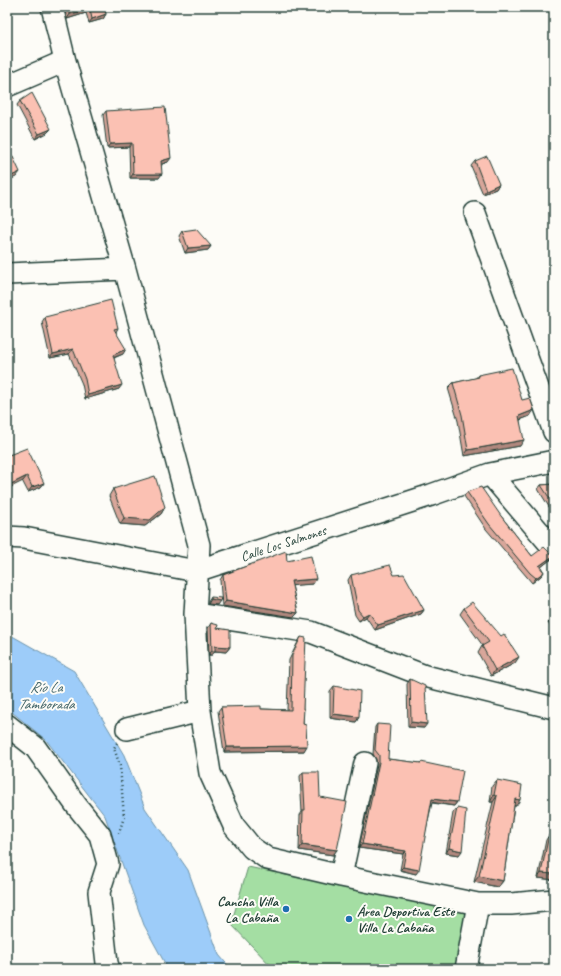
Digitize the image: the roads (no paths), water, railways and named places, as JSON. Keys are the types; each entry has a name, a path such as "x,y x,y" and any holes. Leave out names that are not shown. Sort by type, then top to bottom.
{"street":[{"path":"52,7 65,60 125,270 199,545 196,571 195,614 200,711 210,773 234,826 252,848 268,859 341,876 478,904 511,904 554,900"},
{"path":"7,86 65,60"},
{"path":"475,214 554,432"},
{"path":"7,274 125,270"},
{"name":"Calle Los Salmones","path":"7,537 31,540 196,571 490,474 554,461"},
{"path":"490,474 554,549"},
{"path":"195,614 311,632 425,676 554,708"},
{"path":"127,729 200,711"},
{"path":"7,725 35,746 76,805 100,835 108,864 99,892 107,963 109,969"},
{"path":"341,876 365,763"},
{"path":"466,969 478,904"}],"water":[{"name":"Río La Tamborada","path":"7,633 74,671 124,755 145,808 188,870 219,955 231,969 168,969 144,925 105,816 46,740 7,708"}],"place":[{"name":"Cancha Villa La Cabaña","path":"286,909"},
{"name":"Área Deportiva Este Villa La Cabaña","path":"349,919"}]}
